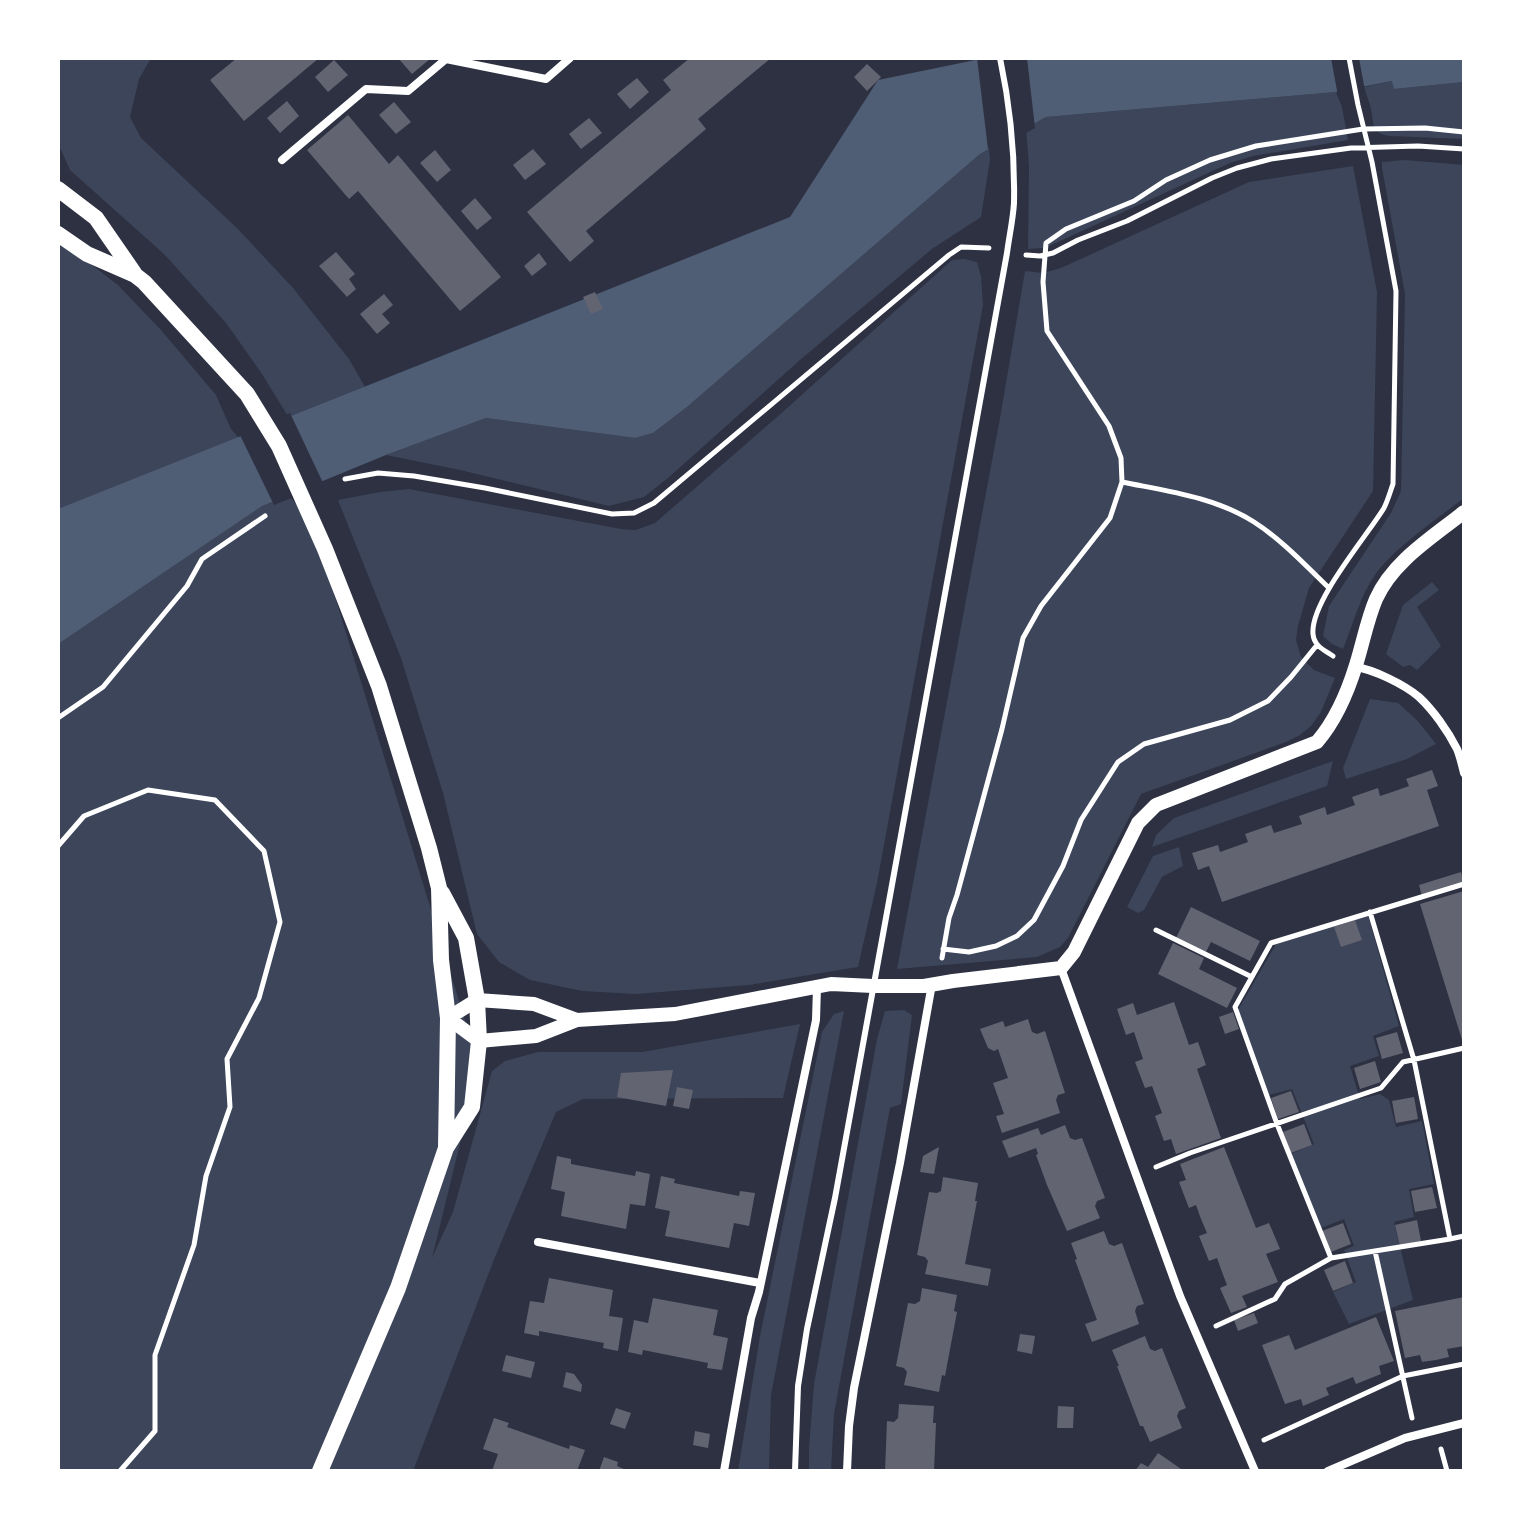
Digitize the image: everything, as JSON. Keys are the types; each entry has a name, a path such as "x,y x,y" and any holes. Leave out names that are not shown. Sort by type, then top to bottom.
{"main road":[{"path":"58,189 96,218 135,275"},
{"path":"58,234 87,254 144,282 247,394 279,446 325,549 379,686 439,888 441,960 448,1018 446,1148"},
{"path":"320,1471 398,1288 446,1148 472,1107 479,1041 477,1000 466,938 439,888"}],"street":[{"path":"282,160 366,89 408,91 446,59 473,61 546,79 570,58"},
{"path":"577,1020 534,1004 477,1000 448,1018 479,1041 536,1036 577,1020 675,1014 831,984 936,984 1061,968 1074,952 1138,823 1156,805 1317,742 1329,728 1355,667 1376,599 1405,560 1464,512"},
{"path":"1355,667 1365,668 1418,696 1458,750 1464,773"},
{"path":"1061,968 1180,1296 1255,1471"},
{"path":"847,1471 854,1388 936,984"},
{"path":"724,1471 751,1318 816,1020 817,987"},
{"path":"538,1242 760,1283"},
{"path":"1328,1471 1416,1435 1464,1423"}],"lane":[{"path":"795,1471 798,1386 805,1343 835,1198 1014,205 1012,143 1000,58"}],"path":[{"path":"1349,58 1396,291 1393,484 1385,505 1329,588 1316,615 1312,633 1317,645 1341,662 1355,667"},
{"path":"936,984 949,918 999,742 1023,638 1041,606 1110,518 1122,482 1121,458 1109,426 1047,331 1043,282 1046,243 1066,229 1134,201 1166,180 1210,160 1256,146 1363,129 1400,127 1464,132"},
{"path":"345,479 378,473 414,476 612,514 634,513 654,503 961,247 985,247 1007,253 1053,253 1127,221 1212,178 1271,159 1351,148 1418,146 1464,149"},
{"path":"1122,482 1191,496 1252,521 1281,541 1329,588"},
{"path":"58,718 103,687 187,586 202,559 265,516"},
{"path":"58,846 84,816 148,790 215,800 264,851 280,922 259,998 227,1059 230,1107 206,1176 194,1245 155,1355 155,1431 120,1471"},
{"path":"1331,1258 1277,1124 1235,1007 1271,943 1464,884"},
{"path":"1370,912 1414,1060 1450,1239"},
{"path":"1156,930 1252,977"},
{"path":"1137,1174 1381,1088 1403,1062 1464,1048"},
{"path":"1197,1336 1275,1299 1285,1284 1331,1258 1464,1236"},
{"path":"1375,1251 1416,1435"},
{"path":"1245,1448 1403,1376 1464,1364"}],"shaded area":[{"path":"58,58 151,58 139,79 130,117 141,138 237,228 293,288 349,359 365,387 289,418 226,323 165,255 70,170 58,143"},
{"path":"985,58 1464,58 1464,82 1394,89 1392,81 1336,92 1046,117 980,154 653,433 635,438 486,418 262,506 58,644 58,509 790,217 878,80"},
{"path":"1393,81 1394,89 1464,82 1464,139 1389,136 1379,132 1374,127 1364,87"},
{"path":"1336,92 1348,140 1253,156 1230,163 1044,248 1028,249 1026,128 1046,117"},
{"path":"989,149 981,217 932,249 644,497 609,506 386,455 486,418 635,438 653,433"},
{"path":"1405,160 1464,165 1464,498 1383,565 1361,601 1343,649 1323,636 1329,606 1391,513 1401,491 1405,294 1382,162"},
{"path":"1353,166 1377,292 1373,491 1309,588 1298,626 1296,640 1301,657 1314,670 1335,678 1321,712 1311,726 1286,742 1141,794 1068,938 1060,947 1037,957 897,969 1025,271 1043,273 1061,268 1249,182"},
{"path":"58,239 118,285 161,330 216,395 231,429 312,522 479,1066 432,1258 453,1212 492,1071 505,1061 538,1052 642,1052 800,1024 783,1098 583,1099 556,1112 495,1257 413,1471 58,1471"},
{"path":"952,260 977,262 983,305 877,883 858,967 749,985 636,994 582,991 530,980 499,962 477,934 443,793 401,658 338,500 409,489 621,529 636,530 655,523"},
{"path":"1432,582 1439,590 1417,607 1441,646 1417,670 1410,665 1403,667 1386,654 1403,605"},
{"path":"1370,699 1398,703 1436,744 1407,759 1346,779 1343,768"},
{"path":"1333,761 1327,786 1152,847 1156,835 1174,818"},
{"path":"1179,847 1183,866 1162,877 1144,910 1138,913 1127,907 1153,856"},
{"path":"1368,915 1399,1026 1373,1036 1379,1056 1350,1066 1360,1099 1380,1094 1389,1100 1396,1127 1422,1121 1434,1184 1409,1189 1414,1217 1394,1222 1413,1300 1349,1324 1333,1292 1356,1282 1344,1250 1354,1246 1344,1219 1321,1228 1291,1154 1314,1144 1292,1089 1269,1095 1238,1010 1276,944"},
{"path":"904,1010 912,1015 901,1104 890,1108 834,1414 831,1471 809,1471 814,1384 877,1039 885,1011"},
{"path":"844,1011 771,1395 769,1471 738,1471 760,1336 822,1032 834,1014"}],"pier":[{"path":"977,58 1027,58 1035,128 1004,145 988,149"},
{"path":"1331,58 1359,58 1365,91 1338,96"},
{"path":"290,413 324,485 274,505 239,433"}],"building":[{"path":"237,58 319,58 244,121 210,80"},
{"path":"398,58 431,58 412,74"},
{"path":"690,58 771,58 698,119 706,129 586,231 594,241 570,262 527,212 671,90 663,80"},
{"path":"334,60 348,75 328,92 315,77"},
{"path":"867,64 881,77 867,91 854,77"},
{"path":"637,78 649,92 630,109 617,94"},
{"path":"287,101 299,116 280,133 267,118"},
{"path":"394,102 411,122 396,134 379,115"},
{"path":"348,115 389,164 398,155 501,277 460,311 358,191 349,199 307,150"},
{"path":"589,118 602,133 581,149 569,134"},
{"path":"533,149 546,164 525,180 513,165"},
{"path":"435,150 451,170 437,182 420,163"},
{"path":"475,198 492,218 477,230 461,211"},
{"path":"336,252 355,274 349,279 356,289 347,297 319,266"},
{"path":"539,253 547,264 532,276 524,266"},
{"path":"595,292 603,309 591,314 583,297"},
{"path":"384,294 393,305 382,314 390,323 377,334 360,314"},
{"path":"1432,770 1438,786 1427,790 1439,826 1222,902 1209,866 1198,870 1192,853 1218,845 1220,852 1248,842 1245,834 1271,825 1274,833 1302,824 1299,816 1325,807 1327,815 1355,805 1352,797 1378,788 1380,796 1395,791 1409,786 1406,779"},
{"path":"1461,872 1464,883 1422,896 1419,885"},
{"path":"1464,891 1464,1043 1463,1043 1420,904"},
{"path":"1191,907 1260,941 1250,961 1211,942 1206,952 1176,938"},
{"path":"1355,920 1362,940 1341,947 1334,927"},
{"path":"1173,943 1204,958 1199,969 1237,988 1227,1008 1158,974"},
{"path":"1174,1002 1189,1045 1198,1042 1206,1065 1197,1069 1221,1138 1176,1154 1171,1139 1164,1141 1155,1116 1162,1113 1152,1086 1145,1088 1135,1062 1143,1059 1134,1032 1126,1035 1117,1009 1133,1003 1137,1015"},
{"path":"1233,1012 1239,1029 1225,1034 1219,1017"},
{"path":"1028,1019 1032,1032 1045,1031 1065,1093 1058,1095 1056,1100 1060,1113 1002,1133 996,1116 1004,1114 993,1083 1008,1078 998,1049 988,1048 980,1029 1003,1021 1005,1027"},
{"path":"1397,1032 1403,1053 1382,1059 1376,1038"},
{"path":"1375,1061 1381,1082 1360,1089 1354,1068"},
{"path":"673,1070 666,1106 617,1097 621,1073"},
{"path":"677,1087 693,1090 689,1109 673,1106"},
{"path":"1291,1091 1299,1112 1278,1119 1271,1098"},
{"path":"1414,1097 1418,1119 1396,1123 1392,1101"},
{"path":"1304,1124 1312,1145 1291,1153 1283,1132"},
{"path":"1065,1125 1070,1138 1082,1138 1105,1198 1097,1201 1095,1206 1100,1218 1067,1231 1047,1185 1036,1148 1009,1158 1002,1141 1038,1128 1041,1135"},
{"path":"939,1147 934,1174 920,1172 923,1156"},
{"path":"1224,1147 1256,1228 1269,1223 1280,1249 1266,1254 1278,1282 1242,1296 1247,1307 1231,1313 1220,1288 1227,1285 1217,1258 1209,1261 1199,1236 1207,1233 1196,1205 1189,1208 1179,1182 1186,1180 1180,1164"},
{"path":"557,1156 571,1159 571,1164 635,1176 636,1171 650,1174 645,1206 630,1204 626,1229 561,1216 565,1192 551,1189"},
{"path":"661,1176 675,1179 674,1183 739,1196 740,1191 755,1193 749,1226 734,1223 729,1248 665,1236 670,1211 655,1208"},
{"path":"943,1177 978,1183 965,1264 991,1269 988,1286 925,1274 928,1261 917,1255 929,1192 941,1191"},
{"path":"1432,1187 1437,1208 1415,1212 1411,1191"},
{"path":"1417,1220 1421,1241 1400,1246 1395,1225"},
{"path":"1343,1223 1351,1244 1331,1252 1322,1231"},
{"path":"1104,1231 1109,1244 1122,1243 1144,1304 1137,1306 1135,1311 1139,1324 1092,1342 1085,1324 1097,1320 1071,1243"},
{"path":"1345,1261 1353,1283 1333,1291 1324,1270"},
{"path":"549,1278 613,1290 609,1316 623,1318 618,1351 603,1348 604,1343 539,1331 539,1336 524,1333 530,1301 544,1303"},
{"path":"922,1288 957,1295 954,1311 957,1312 939,1392 904,1385 907,1372 896,1366 908,1303 920,1301"},
{"path":"1464,1297 1464,1346 1447,1349 1449,1357 1436,1360 1422,1362 1420,1355 1405,1358 1395,1311"},
{"path":"653,1298 718,1310 713,1335 728,1338 722,1370 707,1368 708,1363 643,1350 642,1355 628,1352 634,1320 648,1323"},
{"path":"1254,1313 1258,1323 1238,1331 1234,1320"},
{"path":"1376,1317 1394,1361 1379,1366 1381,1374 1356,1384 1353,1377 1326,1388 1329,1395 1303,1406 1301,1399 1285,1404 1262,1345 1289,1335 1295,1350"},
{"path":"1020,1334 1035,1336 1032,1354 1017,1351"},
{"path":"1145,1336 1150,1349 1155,1351 1162,1348 1186,1408 1179,1411 1177,1416 1182,1428 1150,1442 1143,1426 1140,1426 1112,1350"},
{"path":"506,1355 535,1362 531,1378 502,1371"},
{"path":"566,1372 574,1374 582,1385 581,1392 563,1387"},
{"path":"899,1404 934,1406 934,1471 885,1471 887,1421 894,1422 898,1418"},
{"path":"1058,1406 1074,1407 1073,1428 1057,1428"},
{"path":"616,1408 631,1413 625,1429 610,1424"},
{"path":"494,1418 509,1423 507,1427 569,1449 570,1445 585,1450 577,1471 492,1471 498,1454 483,1449"},
{"path":"695,1431 710,1434 708,1448 693,1445"},
{"path":"1158,1453 1184,1471 1135,1471 1141,1463 1148,1467"},
{"path":"604,1457 618,1462 617,1466 628,1471 599,1471"}]}
